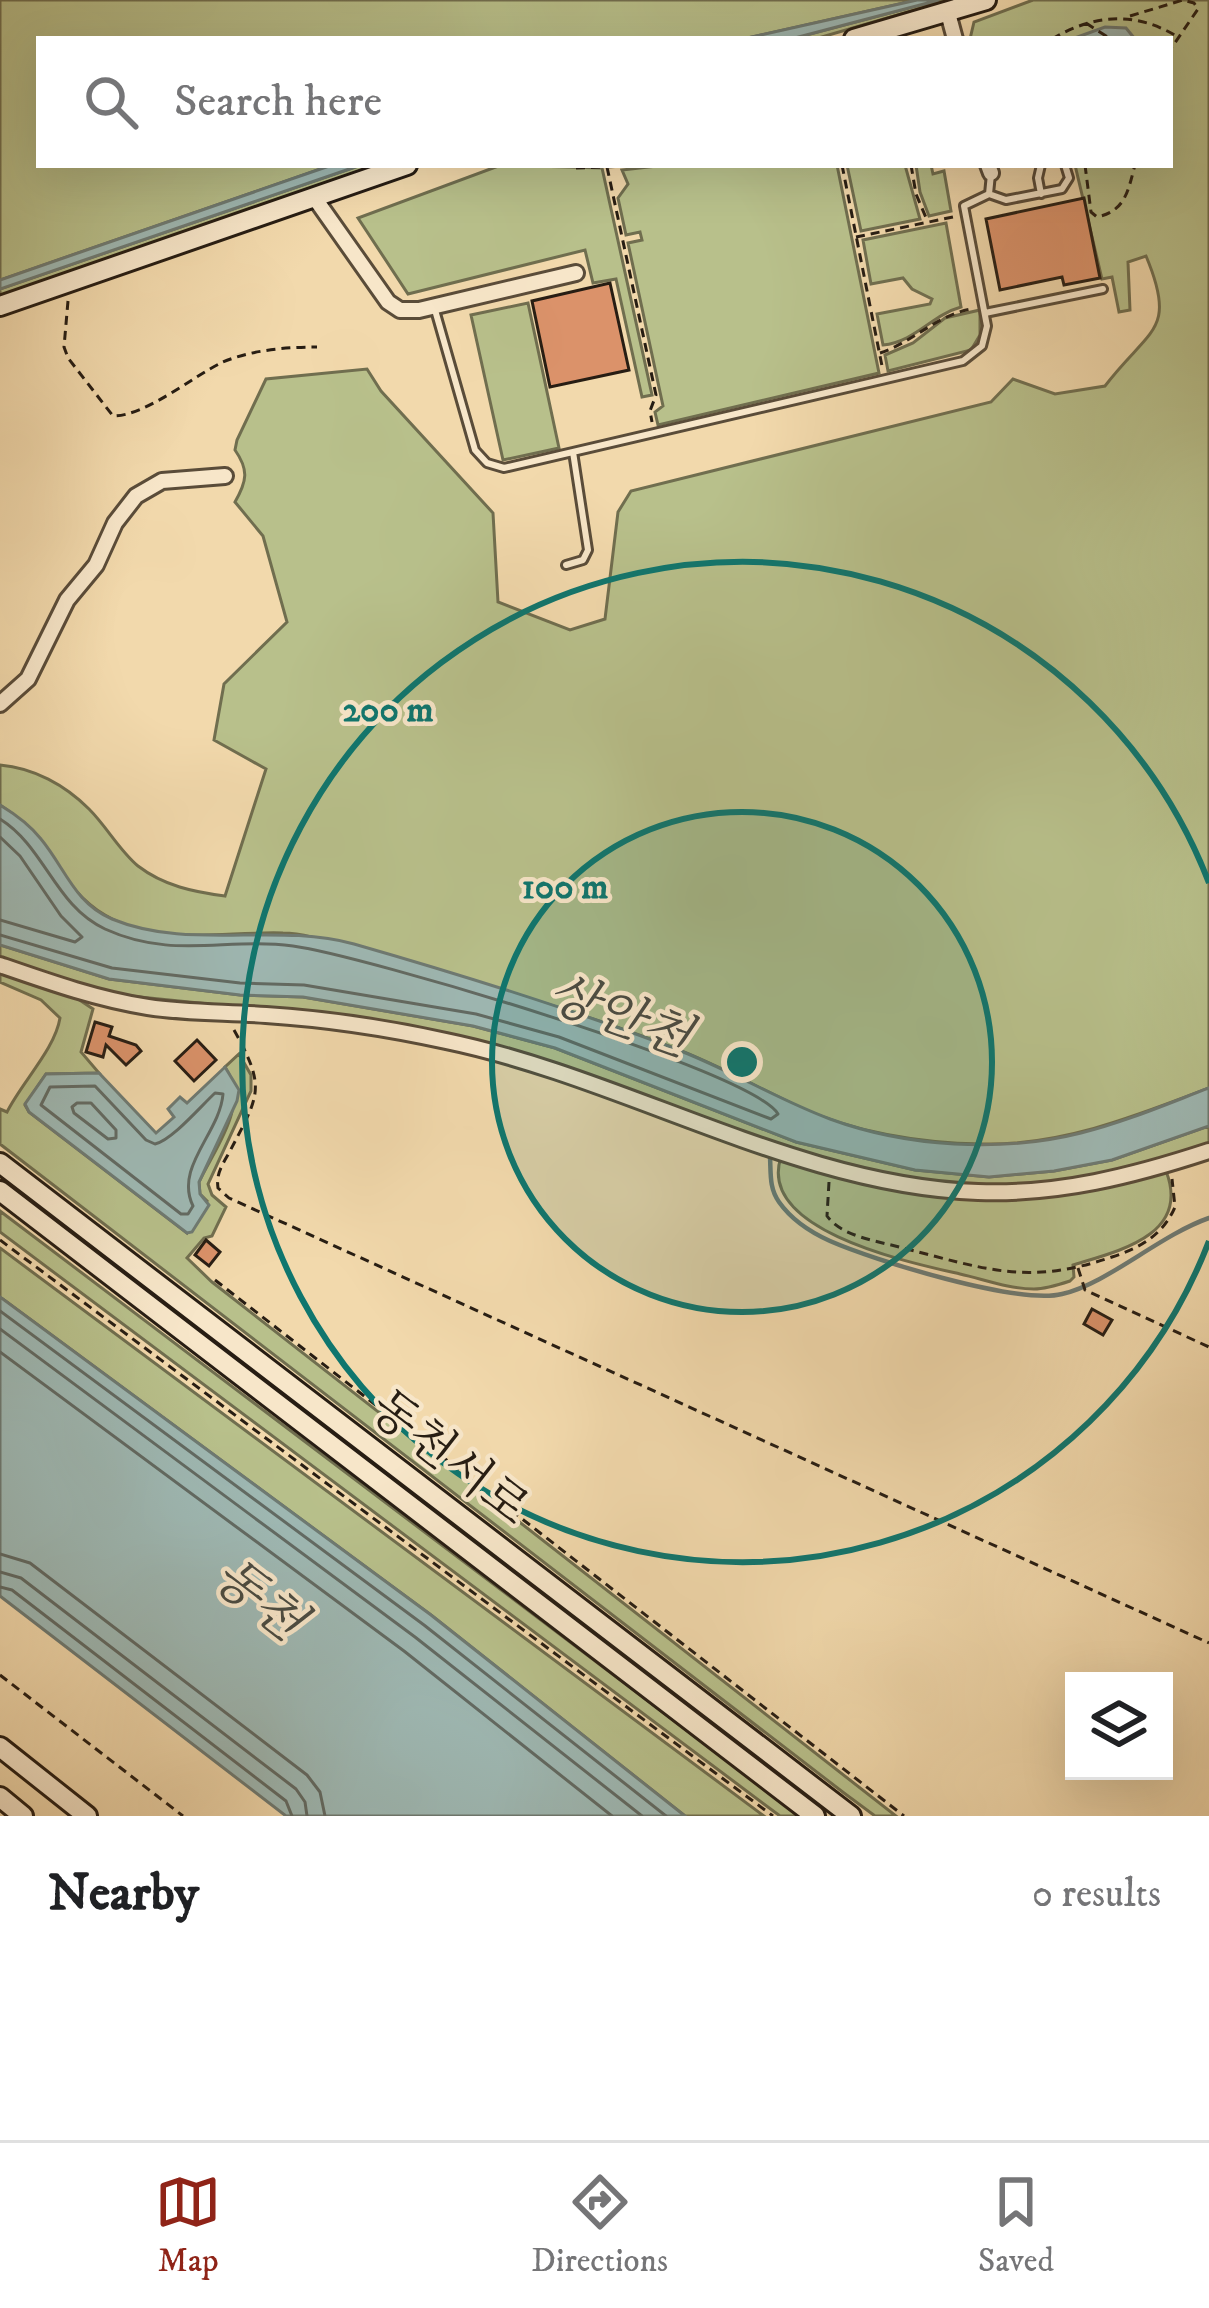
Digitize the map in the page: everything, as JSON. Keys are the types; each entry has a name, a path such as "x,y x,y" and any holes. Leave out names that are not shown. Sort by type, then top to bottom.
{"main road":[{"path":"865,36 986,0"},
{"path":"0,306 398,168"},
{"name":"동천서로","path":"0,1163 851,1816"},
{"name":"동천서로","path":"0,1191 815,1816"},
{"path":"0,1747 87,1816"},
{"path":"0,1797 23,1816"}],"street":[{"path":"954,36 948,14 967,0"},
{"path":"314,197 392,306 409,311 576,273"},
{"path":"0,704 28,680 67,600 96,565 116,523 136,496 162,481 225,476"},
{"path":"0,964 98,997 153,1008 392,1030 513,1056 832,1168 897,1184 998,1192 1093,1184 1209,1151"}],"lane":[{"path":"1040,168 1041,194"},
{"path":"989,194 1006,200 1041,194 1066,184 1065,168"},
{"path":"989,169 989,194"},
{"path":"434,307 478,456 504,467 973,357 985,340 985,309 964,206 989,194"},
{"path":"985,309 1103,289"},
{"path":"566,565 583,560 588,550 573,452"}],"path":[{"path":"1058,36 1086,23 1191,2 1197,13 1173,45"},
{"path":"1126,17 1178,37"},
{"path":"1086,23 1106,36"},
{"path":"607,168 656,395 650,411 656,433"},
{"path":"843,168 885,379"},
{"path":"912,168 928,222"},
{"path":"1085,168 1091,212 1096,217 1113,212 1122,203 1134,168"},
{"path":"856,237 966,214"},
{"path":"63,284 69,304 64,338 68,358 113,416 124,416 170,395 226,361 317,347"},
{"path":"880,352 920,335 952,313 985,309"},
{"path":"225,1012 253,1063 257,1083 248,1116 218,1174 218,1188 230,1198 1209,1643"},
{"path":"832,1168 827,1216 848,1232 1035,1275 1078,1268 1127,1252 1161,1229 1177,1199 1168,1164"},
{"path":"0,1240 773,1816"},
{"path":"1078,1268 1085,1290 1209,1347"},
{"path":"215,1280 904,1816"},
{"path":"0,1676 183,1816"}],"green space":[{"path":"0,0 917,0 756,36 36,36 36,168 323,168 0,280"},
{"path":"939,0 949,0 825,36 802,36"},
{"path":"1033,0 1209,0 1209,1088 1126,1119 1041,1140 959,1143 863,1129 818,1115 705,1061 635,1034 323,940 283,933 169,934 126,925 89,904 29,830 0,805 0,765 37,774 80,800 148,873 180,887 225,896 266,769 214,740 224,684 287,622 263,536 235,502 245,476 235,450 237,440 266,379 367,369 381,391 493,513 498,602 570,630 605,619 618,512 631,491 991,402 1013,379 1055,394 1105,386 1154,328 1159,300 1146,256 1128,262 1130,310 1119,312 1112,277 1102,279 1076,168 1173,168 1173,36 971,36 974,22"},
{"path":"352,168 368,168 0,296 0,289"},
{"path":"493,168 602,168 652,395 642,397 616,279 593,283 585,250 408,294 358,218"},
{"path":"838,168 879,373 658,425 655,412 663,406 628,243 642,240 640,232 626,235 618,198 628,184 622,170"},
{"path":"848,168 906,168 920,219 861,231"},
{"path":"916,168 932,168 933,174 944,171 951,211 929,216"},
{"path":"946,223 961,307 905,339 883,345 877,314 930,304 932,299 912,289 903,278 871,284 863,240"},
{"path":"528,303 559,448 503,460 471,315"},
{"path":"980,310 980,335 971,350 888,371 885,355 913,343 945,318"},
{"path":"0,945 109,979 240,995 303,997 473,1026 555,1048 796,1142 915,1170 989,1177 1054,1171 1112,1160 1209,1126 1209,1145 1128,1172 1018,1187 925,1183 809,1158 550,1063 319,1015 120,995 0,960"},
{"path":"0,969 75,997 93,1009 81,1052 99,1073 46,1074 25,1105 29,1112 187,1233 207,1201 200,1194 199,1182 228,1125 234,1096 225,1067 239,1054 251,1075 251,1091 208,1184 212,1195 226,1207 212,1236 204,1238 187,1258 896,1816 875,1816 844,1793 0,1144 0,1109 7,1112 52,1042 60,1018 41,1000 0,982"},
{"path":"781,1157 940,1194 1166,1171 1171,1193 1168,1211 1146,1237 1073,1265 1070,1281 1025,1289 876,1252 814,1224 792,1205 780,1183"},
{"path":"0,1211 800,1816 780,1816 0,1232"},
{"path":"0,1248 764,1816 685,1816 431,1615 0,1297"}],"water":[{"path":"917,0 939,0 802,36 756,36"},
{"path":"1105,27 1126,28 1133,36 1080,36"},
{"path":"323,168 352,168 0,289 0,280"},
{"path":"0,805 37,834 89,904 112,919 171,933 293,935 354,944 634,1033 859,1128 954,1144 1019,1143 1097,1129 1209,1088 1209,1126 1112,1160 1054,1171 989,1177 915,1170 796,1142 555,1048 473,1026 303,997 240,995 109,979 0,945"},
{"path":"225,1067 239,1090 237,1101 199,1182 200,1194 209,1205 187,1233 29,1112 25,1104 46,1074 99,1073 156,1133 174,1117 168,1109 180,1097 187,1103"},
{"name":"동천","path":"0,1297 431,1615 685,1816 286,1816 0,1596"}],"building":[{"path":"1084,198 1100,278 1064,285 1062,277 1000,290 986,219"},
{"path":"610,283 629,370 550,387 532,301"},
{"path":"95,1022 112,1027 109,1036 141,1051 126,1065 106,1045 103,1057 86,1052"},
{"path":"197,1040 216,1060 194,1081 175,1061"},
{"path":"206,1240 220,1252 209,1266 195,1255"},
{"path":"1092,1309 1112,1320 1103,1335 1084,1324"}],"waterway":[{"path":"770,1157 776,1197 815,1234 911,1269 1013,1293 1041,1296 1079,1289 1209,1218"}],"water label":[{"name":"상안천","path":"619,1017"}]}
